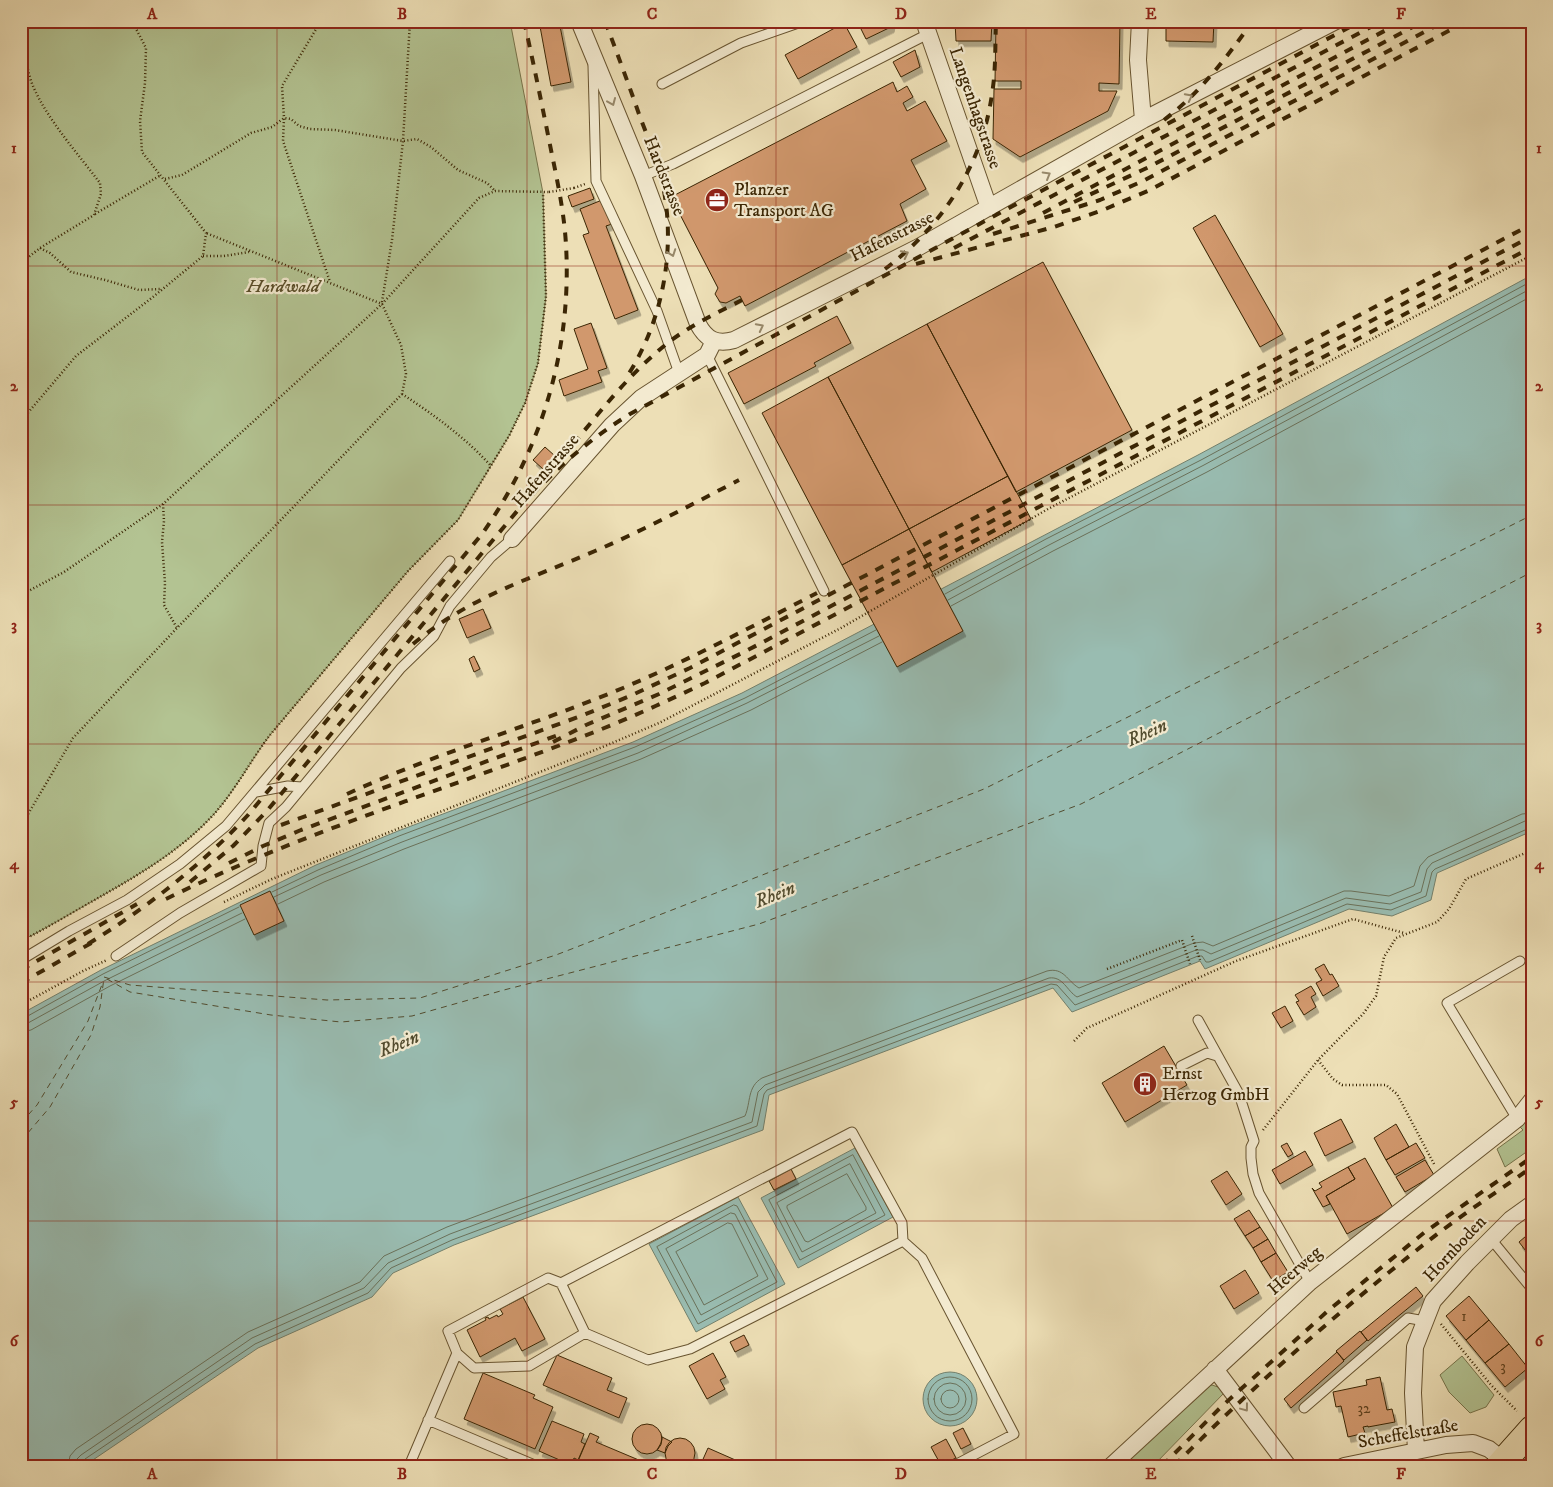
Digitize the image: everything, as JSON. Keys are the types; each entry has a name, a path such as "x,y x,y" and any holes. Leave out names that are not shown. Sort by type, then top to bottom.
{"main road":[{"path":"1502,1463 1524,1420"}],"street":[{"name":"Hardstrasse","path":"579,21 643,176 698,324 710,348"},
{"path":"1140,21 1138,60 1142,120"},
{"name":"Hafenstrasse","path":"512,539 612,425 641,398 679,373 710,348 734,340 902,256 1142,120 1336,21"},
{"name":"Langenhagstrasse","path":"926,27 989,208"},
{"name":"Heerweg","path":"1111,1466 1310,1282 1517,1119 1532,1100"},
{"name":"Hornboden","path":"1416,1451 1413,1393 1415,1347 1433,1301 1511,1219 1532,1204"},
{"path":"1215,1369 1288,1466"},
{"name":"Scheffelstraße","path":"1344,1466 1446,1445 1473,1443 1489,1449 1502,1463"}],"lane":[{"path":"662,84 741,43 804,21"},
{"path":"643,176 673,164 926,27"},
{"path":"593,57 596,181 657,311 679,373"},
{"path":"710,348 824,591"},
{"path":"116,956 180,913 261,866 268,823 286,807 401,668 434,636 450,606 491,557 512,539"},
{"path":"21,960 69,931 127,900 180,864 226,826 450,561"},
{"path":"256,792 288,786 302,787"},
{"path":"1517,1119 1447,1003 1520,961"},
{"path":"1198,1020 1239,1094 1254,1141 1251,1147 1251,1158 1253,1174 1259,1193 1310,1282"},
{"path":"1181,1066 1207,1053 1217,1056"},
{"path":"561,1284 852,1132 902,1224 903,1241 922,1258 1014,1434 953,1466"},
{"path":"1491,1239 1532,1289"},
{"path":"585,1333 529,1366 474,1368 457,1353 448,1331 548,1278 561,1284 585,1333 648,1360 690,1349 903,1241"},
{"path":"1304,1408 1408,1318 1427,1317"},
{"path":"408,1466 457,1353"},
{"path":"428,1420 537,1466"}],"path":[{"path":"25,21 23,25 27,65 33,86 49,114 100,182 101,194 94,215"},
{"path":"132,21 146,48 145,82 140,121 142,152 206,233 382,304"},
{"path":"320,21 282,86 283,141 330,282"},
{"path":"21,826 74,738 402,394 406,374 401,345 382,304 392,240 403,141 410,21"},
{"path":"164,179 182,175 251,133 272,127 284,118 291,119 299,126 310,129 335,130 403,141 417,139 458,170 487,183 495,191"},
{"path":"21,263 40,248 161,175"},
{"path":"21,595 64,572 163,504 382,304 479,198 495,191 511,190 543,193 583,185"},
{"path":"21,941 153,864 173,850 214,814 228,797 253,757 270,735 408,571 458,520 526,403 538,363 546,296 543,193"},
{"path":"203,256 206,233"},
{"path":"40,248 50,253 71,272 139,290 162,289"},
{"path":"21,421 76,356 203,256 224,256 251,251"},
{"path":"220,904 272,878 659,723 841,628 1048,509 1532,255"},
{"path":"402,394 429,411 481,455 491,466"},
{"path":"163,504 164,605 177,628"},
{"path":"1254,1141 1318,1060 1364,1014 1376,996 1384,957 1396,938 1437,922 1449,909 1466,879 1532,850"},
{"path":"1074,1041 1087,1028 1236,961 1353,919 1406,933"},
{"path":"1192,936 1200,960"},
{"path":"1107,969 1182,940 1190,964"},
{"path":"21,1005 83,971 99,966 116,956"},
{"path":"1318,1060 1333,1079 1342,1085 1386,1085 1397,1094 1442,1179"},
{"path":"1427,1317 1434,1316 1491,1385 1524,1420"}],"green space":[{"name":"Hardwald","path":"21,21 510,21 543,193 546,296 538,363 525,403 509,436 458,520 408,571 270,735 230,794 202,827 141,873 21,941"},
{"path":"1532,1112 1532,1148 1505,1167 1497,1149 1523,1130 1519,1126"},
{"path":"1462,1356 1494,1395 1486,1407 1470,1413 1449,1392 1440,1375"},
{"path":"1212,1385 1225,1392 1153,1466 1122,1466 1203,1387"}],"water":[{"name":"Rhein","path":"1532,275 1532,831 1437,873 1431,900 1392,916 1349,909 1205,969 1200,961 1072,1012 1053,988 769,1095 763,1130 454,1245 393,1273 372,1297 258,1348 84,1466 21,1466 21,1014 101,970 316,865 398,831 633,742 742,693 1198,455"},
{"path":"855,1148 893,1217 798,1268 761,1198"},
{"path":"738,1197 785,1284 696,1332 649,1244"},
{"path":"945,1372 955,1372 965,1376 973,1384 977,1399 973,1414 965,1422 955,1426 945,1426 935,1422 927,1414 923,1404 923,1394 927,1384 935,1376"}],"building":[{"path":"539,21 559,21 571,82 551,86"},
{"path":"870,21 892,22 891,27 866,39 860,27"},
{"path":"951,21 992,21 991,41 956,41 955,22"},
{"path":"996,21 1120,21 1119,84 1099,83 1099,91 1117,91 1108,111 1020,157 993,139 994,89 1021,89 1021,81 995,81"},
{"path":"1166,21 1214,21 1213,42 1166,41"},
{"path":"844,23 857,47 798,79 785,55"},
{"path":"915,50 920,67 901,77 893,62"},
{"path":"893,82 897,92 907,86 913,97 903,103 907,111 925,101 947,141 911,160 926,189 900,204 907,221 745,306 740,296 726,303 720,302 715,294 718,288 671,197"},
{"path":"590,188 594,199 572,207 568,196"},
{"path":"602,200 612,224 606,226 638,310 615,319 583,235 589,233 580,209"},
{"path":"1215,215 1283,334 1260,347 1193,228"},
{"path":"1043,262 1132,430 1016,492 927,324"},
{"path":"837,316 851,343 814,363 816,366 744,404 728,373"},
{"path":"591,323 607,368 598,371 602,382 564,396 559,380 588,369 574,329"},
{"path":"927,324 1008,476 909,529 828,377"},
{"path":"828,377 909,529 842,565 762,413"},
{"path":"545,447 555,456 543,469 533,460"},
{"path":"1008,476 1031,519 932,572 909,529"},
{"path":"909,529 963,631 897,667 842,565"},
{"path":"483,609 491,628 467,638 459,619"},
{"path":"474,656 480,669 474,672 469,659"},
{"path":"270,891 284,921 254,935 240,905"},
{"path":"1324,964 1339,986 1323,996 1316,983 1322,980 1315,969"},
{"path":"1311,986 1316,994 1311,997 1316,1007 1304,1015 1296,1002 1299,1001 1295,995"},
{"path":"1285,1006 1293,1021 1281,1028 1272,1013"},
{"name":"Ernst Herzog GmbH","path":"1164,1046 1187,1085 1125,1122 1102,1083"},
{"path":"1341,1119 1353,1142 1325,1156 1314,1133"},
{"path":"1396,1124 1409,1147 1386,1160 1374,1138"},
{"path":"1287,1143 1293,1154 1288,1157 1281,1146"},
{"path":"1416,1143 1425,1158 1395,1175 1386,1160"},
{"path":"1305,1151 1313,1165 1280,1184 1272,1170"},
{"path":"1365,1158 1393,1208 1347,1234 1326,1196 1355,1179 1348,1167"},
{"path":"1425,1160 1434,1175 1405,1192 1396,1177"},
{"path":"1348,1167 1355,1179 1326,1196 1330,1204 1323,1207 1312,1188 1315,1191 1322,1187 1319,1183"},
{"path":"791,1169 796,1179 774,1190 769,1181"},
{"path":"1227,1171 1242,1194 1226,1205 1211,1181"},
{"path":"1249,1210 1260,1227 1245,1236 1234,1219"},
{"path":"1260,1227 1268,1239 1253,1248 1245,1236"},
{"path":"1532,1231 1532,1259 1519,1242"},
{"path":"1268,1239 1276,1253 1261,1262 1253,1248"},
{"path":"1276,1253 1288,1272 1273,1281 1261,1262"},
{"path":"1245,1270 1259,1293 1234,1309 1220,1286"},
{"path":"1416,1287 1423,1296 1368,1341 1361,1332"},
{"path":"1469,1296 1489,1320 1466,1340 1446,1316"},
{"path":"523,1297 545,1339 522,1351 515,1338 480,1357 467,1330 486,1320 485,1318 488,1317 489,1319 497,1315 498,1317 503,1314 500,1309"},
{"path":"1489,1320 1509,1344 1485,1363 1466,1340"},
{"path":"1360,1331 1367,1340 1344,1360 1336,1351"},
{"path":"744,1335 749,1345 735,1352 730,1342"},
{"path":"1509,1344 1528,1368 1505,1387 1485,1363"},
{"path":"1337,1352 1344,1361 1291,1408 1284,1399"},
{"path":"713,1353 726,1377 720,1380 725,1389 707,1399 689,1366"},
{"path":"557,1355 612,1378 607,1390 627,1398 619,1418 543,1385"},
{"path":"483,1373 535,1395 533,1398 553,1407 535,1449 464,1419"},
{"path":"1380,1377 1387,1410 1392,1409 1395,1422 1363,1427 1365,1433 1348,1437 1341,1406 1336,1407 1333,1392 1367,1385 1366,1380"},
{"path":"552,1421 584,1434 581,1442 585,1444 578,1460 574,1458 571,1465 539,1451"},
{"path":"647,1424 657,1429 662,1439 657,1449 647,1454 637,1449 632,1439 637,1429"},
{"path":"963,1428 971,1444 961,1449 953,1433"},
{"path":"590,1433 599,1437 596,1442 653,1466 576,1466"},
{"path":"662,1437 672,1442 665,1453 657,1450"},
{"path":"680,1438 690,1443 695,1453 690,1463 680,1468 670,1463 665,1453 670,1443"},
{"path":"946,1439 956,1458 941,1465 931,1447"},
{"path":"708,1448 749,1466 700,1466"}],"ferry route":[{"path":"104,977 130,985 327,1000 420,998 556,955 984,789 1532,515"},
{"path":"107,979 130,992 271,1015 341,1022 412,1016 504,990 759,924 1081,804 1532,572"},
{"path":"21,1141 50,1107 91,1035 100,1007 104,978"},
{"path":"21,1123 37,1105 88,1021 103,982"}],"railway":[{"path":"88,944 131,916 172,885 212,851 248,815 482,534 521,468 537,433 549,397 558,360 567,284 562,205 524,21"},
{"path":"605,21 656,160 667,210 667,259 664,284 650,331 628,375"},
{"path":"885,269 906,252 941,214 969,170 987,120 992,94 995,67 996,21"},
{"path":"1164,120 1201,86 1223,61 1253,21"},
{"path":"520,508 545,481 572,457 600,434 630,414 996,215 1361,21"},
{"path":"954,248 1382,21"},
{"path":"1043,213 1403,21"},
{"path":"1074,202 1149,167 1424,21"},
{"path":"993,234 1100,200 1143,181 1445,21"},
{"path":"916,264 1054,227 1103,210 1150,190 1467,21"},
{"path":"281,825 581,716 690,668 1532,224"},
{"path":"553,742 586,725 659,694 746,651 1532,236"},
{"path":"166,899 268,853 615,724 705,683 1532,247"},
{"path":"562,458 612,397 654,355 686,330 742,300"},
{"path":"413,644 456,613 478,601 631,535 739,480"},
{"path":"190,882 233,846 266,812 523,504"},
{"path":"347,794 415,765 623,688 697,654 817,593"},
{"path":"229,863 301,830 558,735"},
{"path":"21,970 137,904"},
{"path":"21,983 93,942"},
{"path":"1162,1466 1221,1407 1330,1309 1425,1232 1532,1157"},
{"path":"1174,1466 1265,1378 1361,1295 1465,1213 1532,1167"}],"place":[{"name":"Planzer Transport AG","path":"717,200"},
{"name":"Ernst Herzog GmbH","path":"1145,1084"}]}
